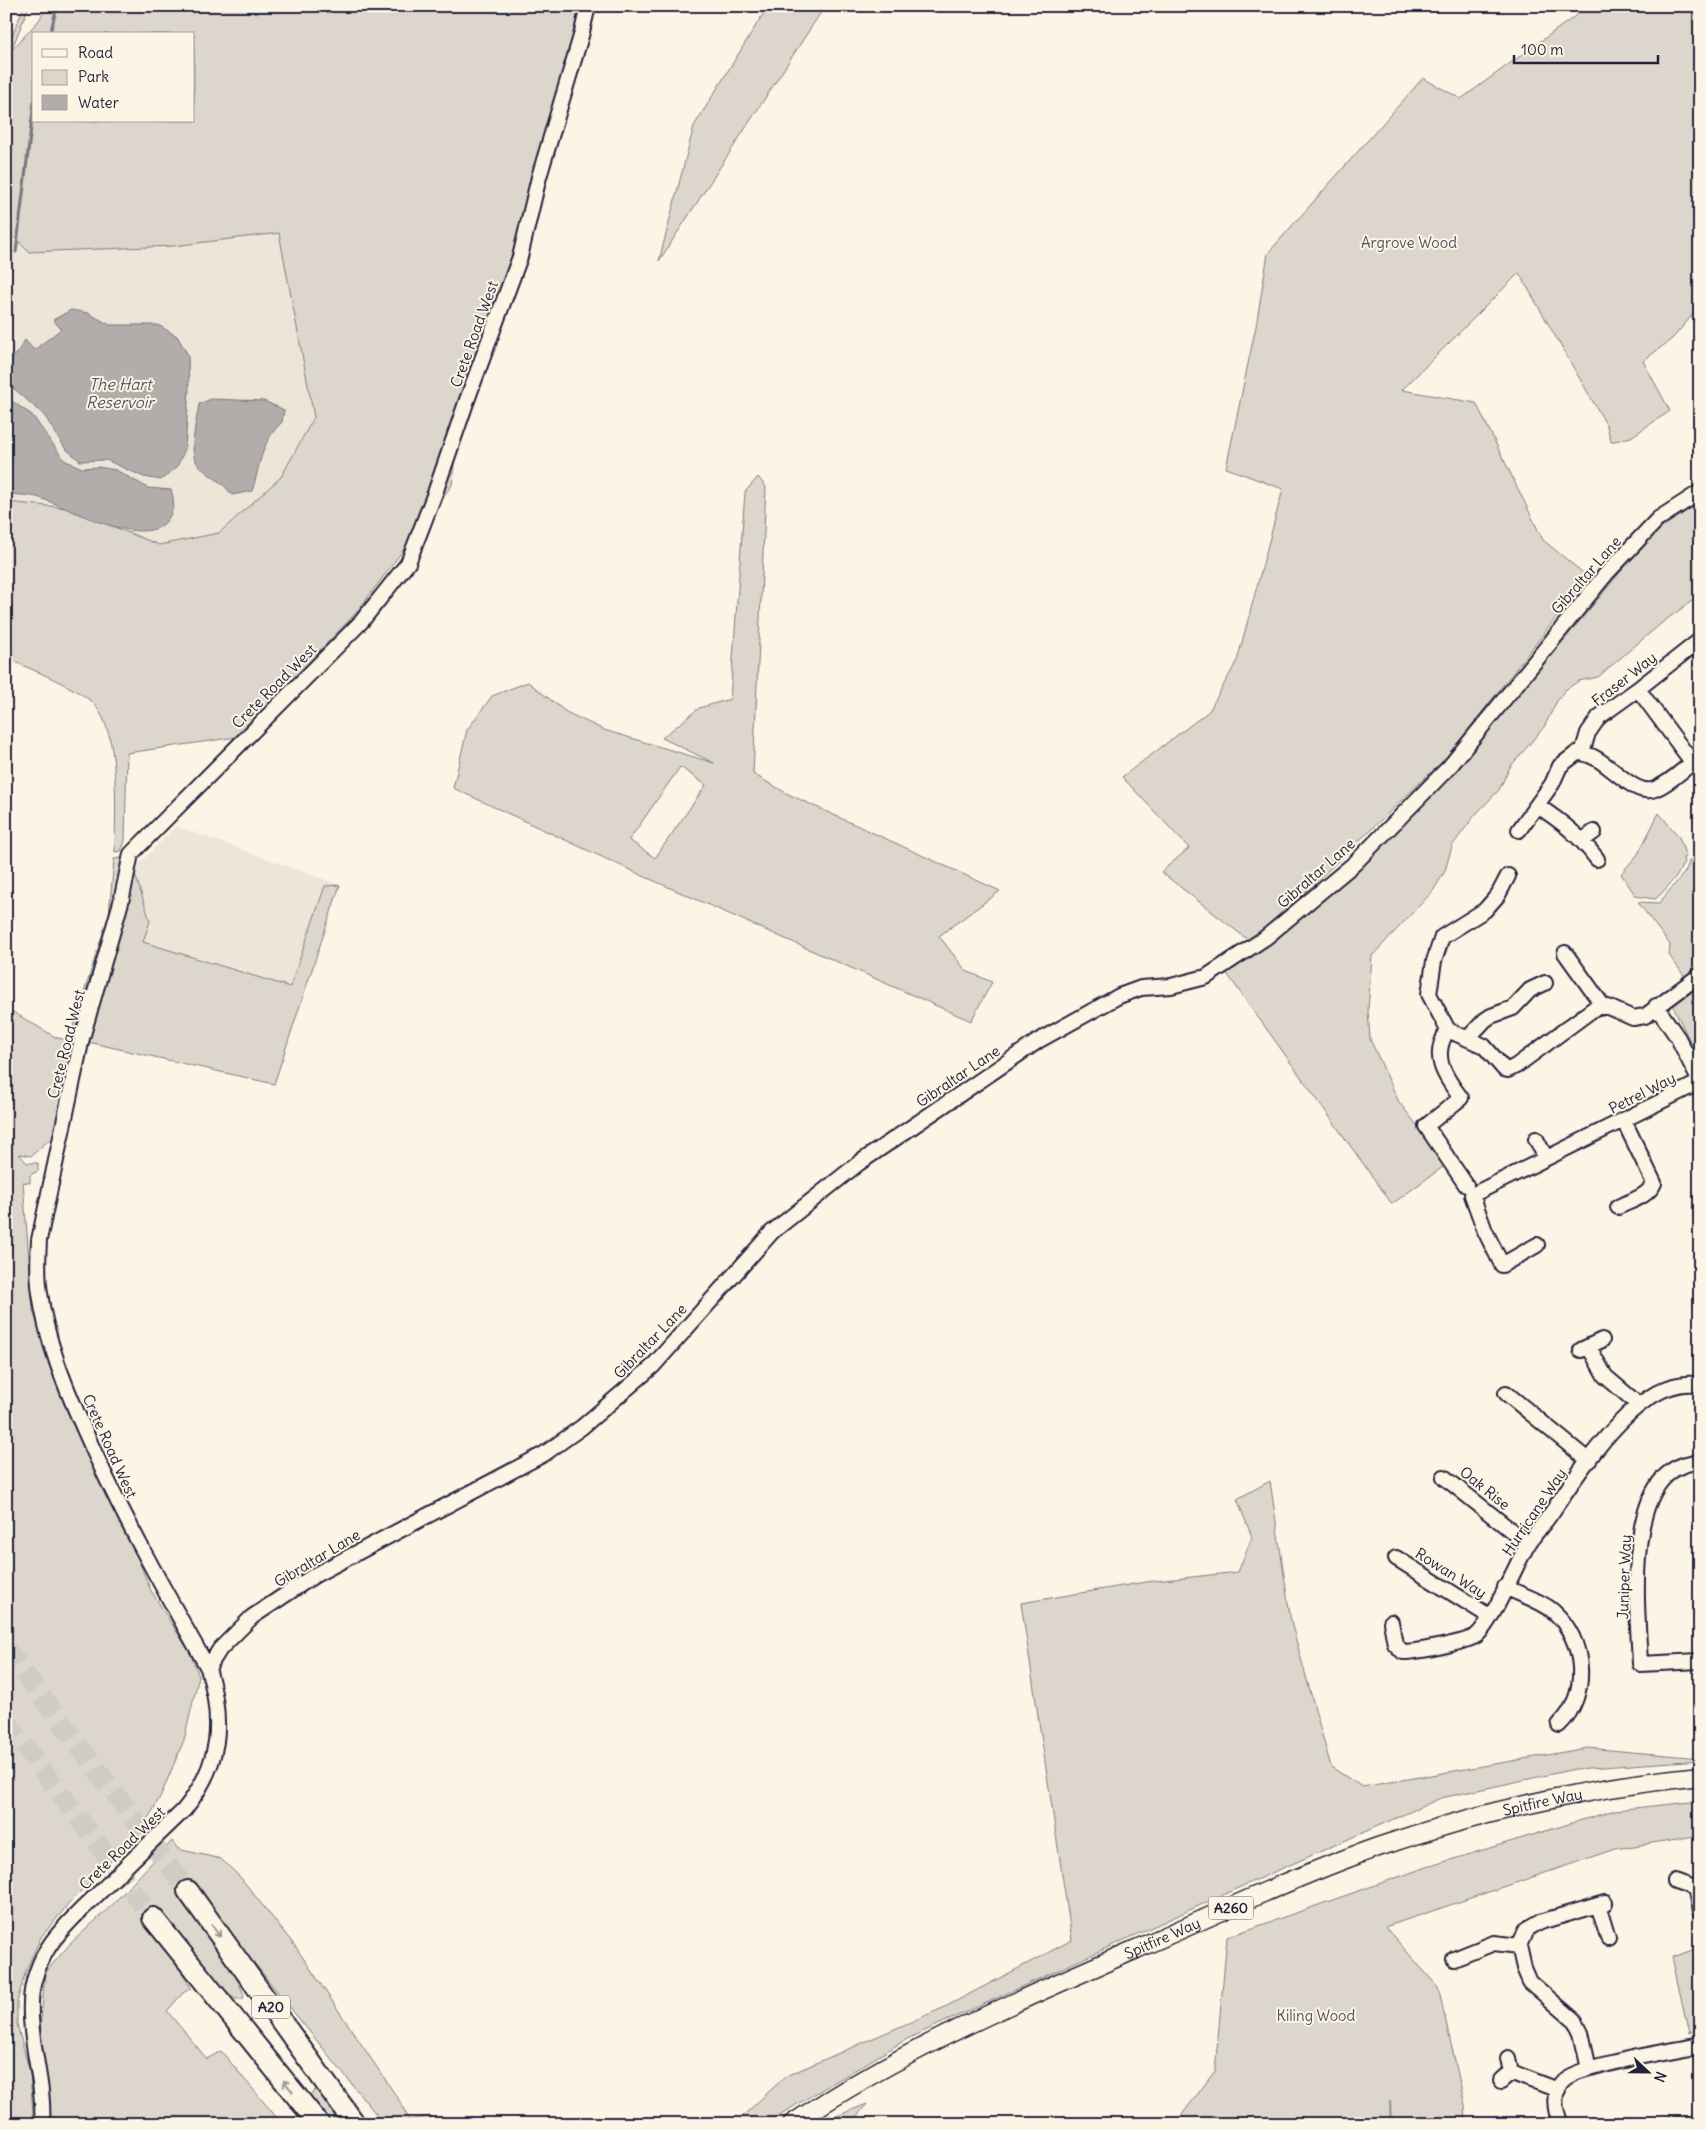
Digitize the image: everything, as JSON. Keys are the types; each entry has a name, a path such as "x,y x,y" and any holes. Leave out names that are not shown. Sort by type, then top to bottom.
{"highway":[{"name":"A20","path":"188,1891 355,2124"},
{"name":"A20","path":"154,1918 319,2124"},
{"path":"276,2015 369,2124"}],"main road":[{"name":"Spitfire Way","path":"792,2124 875,2072 963,2028 1103,1963 1316,1870 1414,1835 1529,1804 1614,1787 1700,1776"}],"street":[{"name":"Crete Road West","path":"42,2124 44,2103 30,2018 36,1975 52,1942 76,1915 184,1810 205,1779 216,1746 218,1714 208,1668 108,1484 71,1399 50,1342 43,1309 38,1272 39,1240 82,1038 121,902 131,854 361,622 408,563 436,494 467,400 520,257 538,177 582,36 588,6"},
{"name":"Gibraltar Lane","path":"208,1668 220,1649 252,1617 315,1575 544,1454 582,1427 652,1367 772,1232 859,1163 1038,1041 1119,996 1142,988 1171,986 1206,977 1265,938 1355,863 1450,766 1606,574 1658,520 1700,492"},
{"name":"Fraser Way","path":"1582,753 1588,733 1599,718 1700,640"},
{"path":"1519,830 1538,806 1563,762 1577,753 1589,754 1637,787 1646,790 1660,786 1696,760 1638,689"},
{"path":"1538,806 1565,825 1588,836 1597,859"},
{"path":"1508,876 1498,895 1490,905 1479,914 1446,933 1440,942 1431,977 1429,994 1448,1030 1484,1046 1501,1067 1508,1070 1529,1058 1596,1007 1603,1006 1633,1018 1645,1016 1700,975"},
{"path":"1565,953 1603,1006"},
{"path":"1468,1038 1485,1020 1513,1008 1530,990 1545,983"},
{"name":"Petrel Way","path":"1537,1245 1502,1265 1485,1231 1472,1196 1700,1082 1678,1038 1656,1006"},
{"path":"1448,1030 1441,1043 1442,1070 1461,1098 1422,1128 1466,1185"},
{"path":"1618,1207 1646,1193 1652,1188 1654,1183 1624,1121"},
{"path":"1536,1139 1546,1158"},
{"path":"1602,1340 1585,1349 1605,1376 1638,1404"},
{"name":"Hurricane Way","path":"1391,1622 1395,1644 1406,1652 1471,1639 1482,1630 1528,1544 1589,1461 1629,1411 1638,1404 1677,1386 1700,1385"},
{"path":"1506,1393 1589,1461"},
{"name":"Juniper Way","path":"1700,1462 1683,1464 1675,1468 1663,1478 1656,1488 1642,1523 1638,1573 1640,1664 1700,1661"},
{"name":"Oak Rise","path":"1444,1477 1528,1544"},
{"name":"Rowan Way","path":"1396,1558 1489,1616"},
{"path":"1505,1587 1541,1603 1554,1612 1564,1624 1575,1646 1580,1665 1579,1689 1571,1713 1559,1725"},
{"path":"1675,1881 1697,1886 1700,1911"},
{"path":"1589,2069 1581,2033 1575,2021 1530,1982 1524,1968 1519,1946 1526,1930 1540,1922 1601,1904 1608,1938"},
{"path":"1454,1959 1474,1958 1494,1943 1519,1946"},
{"path":"1561,2124 1555,2108 1558,2090 1567,2078 1589,2069 1700,2045"},
{"path":"1508,2058 1507,2076 1558,2090"}],"shaded area":[{"path":"6,229 29,252 177,245 279,233 314,417 281,477 219,533 159,545 6,502"},
{"path":"176,826 340,885 274,1084 88,1042 137,866"}],"green space":[{"path":"24,6 29,6 11,51 40,19 46,6 585,6 512,266 460,401 452,485 356,613 237,737 127,753 125,841 121,851 115,852 115,775 109,734 103,717 94,704 77,691 6,658 6,502 68,508 159,545 219,533 281,477 314,417 279,233 173,246 29,252 6,229 6,51"},
{"path":"768,6 825,6 659,261 694,126"},
{"name":"Argrove Wood","path":"1589,6 1700,6 1700,306 1672,339 1643,361 1670,411 1631,437 1611,442 1607,426 1519,273 1402,390 1476,403 1543,540 1588,577 1446,758 1252,943 1161,872 1189,848 1122,777 1209,711 1237,661 1283,489 1226,468 1256,326 1268,253 1423,78 1461,99"},
{"path":"758,477 766,487 753,774 788,794 1000,891 939,936 966,971 992,982 971,1021 641,875 453,788 467,730 492,696 528,682 566,712 604,730 714,763 662,738 699,708 730,699 745,492","holes":["680,767 706,785 655,858 629,840"]},
{"path":"1700,502 1700,595 1663,622 1598,677 1579,681 1565,690 1557,701 1544,727 1510,767 1499,790 1475,815 1452,846 1445,871 1433,891 1372,956 1368,1010 1370,1039 1399,1102 1447,1164 1392,1204 1225,971 1355,872 1449,779 1651,535"},
{"path":"1659,813 1679,837 1686,857 1683,858 1684,862 1677,876 1655,899 1636,896 1621,874 1638,854"},
{"path":"122,858 115,909 54,1141 48,1141 31,1156 19,1154 27,1163 38,1163 38,1171 30,1175 30,1183 23,1182 33,1310 50,1363 124,1523 150,1589 190,1653 199,1676 184,1740 152,1812 134,1838 73,1899 41,1937 26,1970 17,2002 17,2024 30,2073 33,2113 30,2124 6,2124 6,1008 57,1038 69,1040 109,914 114,859"},
{"path":"1690,860 1700,878 1700,965 1685,977 1669,955 1670,945 1638,902 1659,903 1685,872"},
{"path":"135,874 150,921 143,942 290,987 325,886 340,885 274,1084 88,1042"},
{"path":"1700,986 1700,1062 1673,1006"},
{"path":"1270,1481 1291,1622 1331,1767 1362,1787 1587,1748 1700,1758 1700,1760 1575,1769 1441,1798 1229,1892 907,2039 764,2124 734,2124 786,2076 943,2008 1072,1940 1021,1603 1146,1582 1238,1572 1252,1537 1237,1499"},
{"name":"Kiling Wood","path":"1700,1801 1700,1835 1616,1849 1385,1927 1438,1987 1465,2105 1466,2124 1392,2124 1390,2101 1390,2124 1175,2124 1215,2071 1227,1937 1427,1867 1615,1810"},
{"path":"172,1841 178,1849 221,1859 240,1877 295,1946 401,2103 409,2120 430,2116 434,2124 384,2124 200,1896 244,1995 243,1999 235,1999 192,1957 173,1956 191,1988 183,1993 167,2011 207,2059 221,2051 282,2124 52,2124 40,2031 45,1973 70,1944 111,1906"},
{"path":"1700,1945 1700,2031 1689,2034 1672,1957 1690,1951"},
{"path":"315,2090 346,2124 328,2124 310,2095"},
{"path":"867,2104 850,2124 824,2124 834,2117"}],"water":[{"name":"The Hart Reservoir","path":"71,310 88,313 110,325 158,325 177,336 188,355 189,389 185,449 177,467 161,480 144,477 106,460 80,461 65,448 44,415 11,386 9,365 25,340 34,350 61,329 53,320"},
{"path":"6,397 32,415 64,460 82,468 98,467 116,470 148,488 171,490 173,505 168,519 157,528 143,531 125,529 106,524 40,498 6,493"},
{"path":"211,399 264,401 284,410 282,422 265,446 252,491 232,495 224,485 201,467 194,458 193,443 199,404"}],"waterway":[{"path":"50,32 57,6"},
{"path":"16,252 32,119"}],"tunnel":[{"path":"6,1649 188,1891"},
{"path":"6,1721 153,1918"}]}
